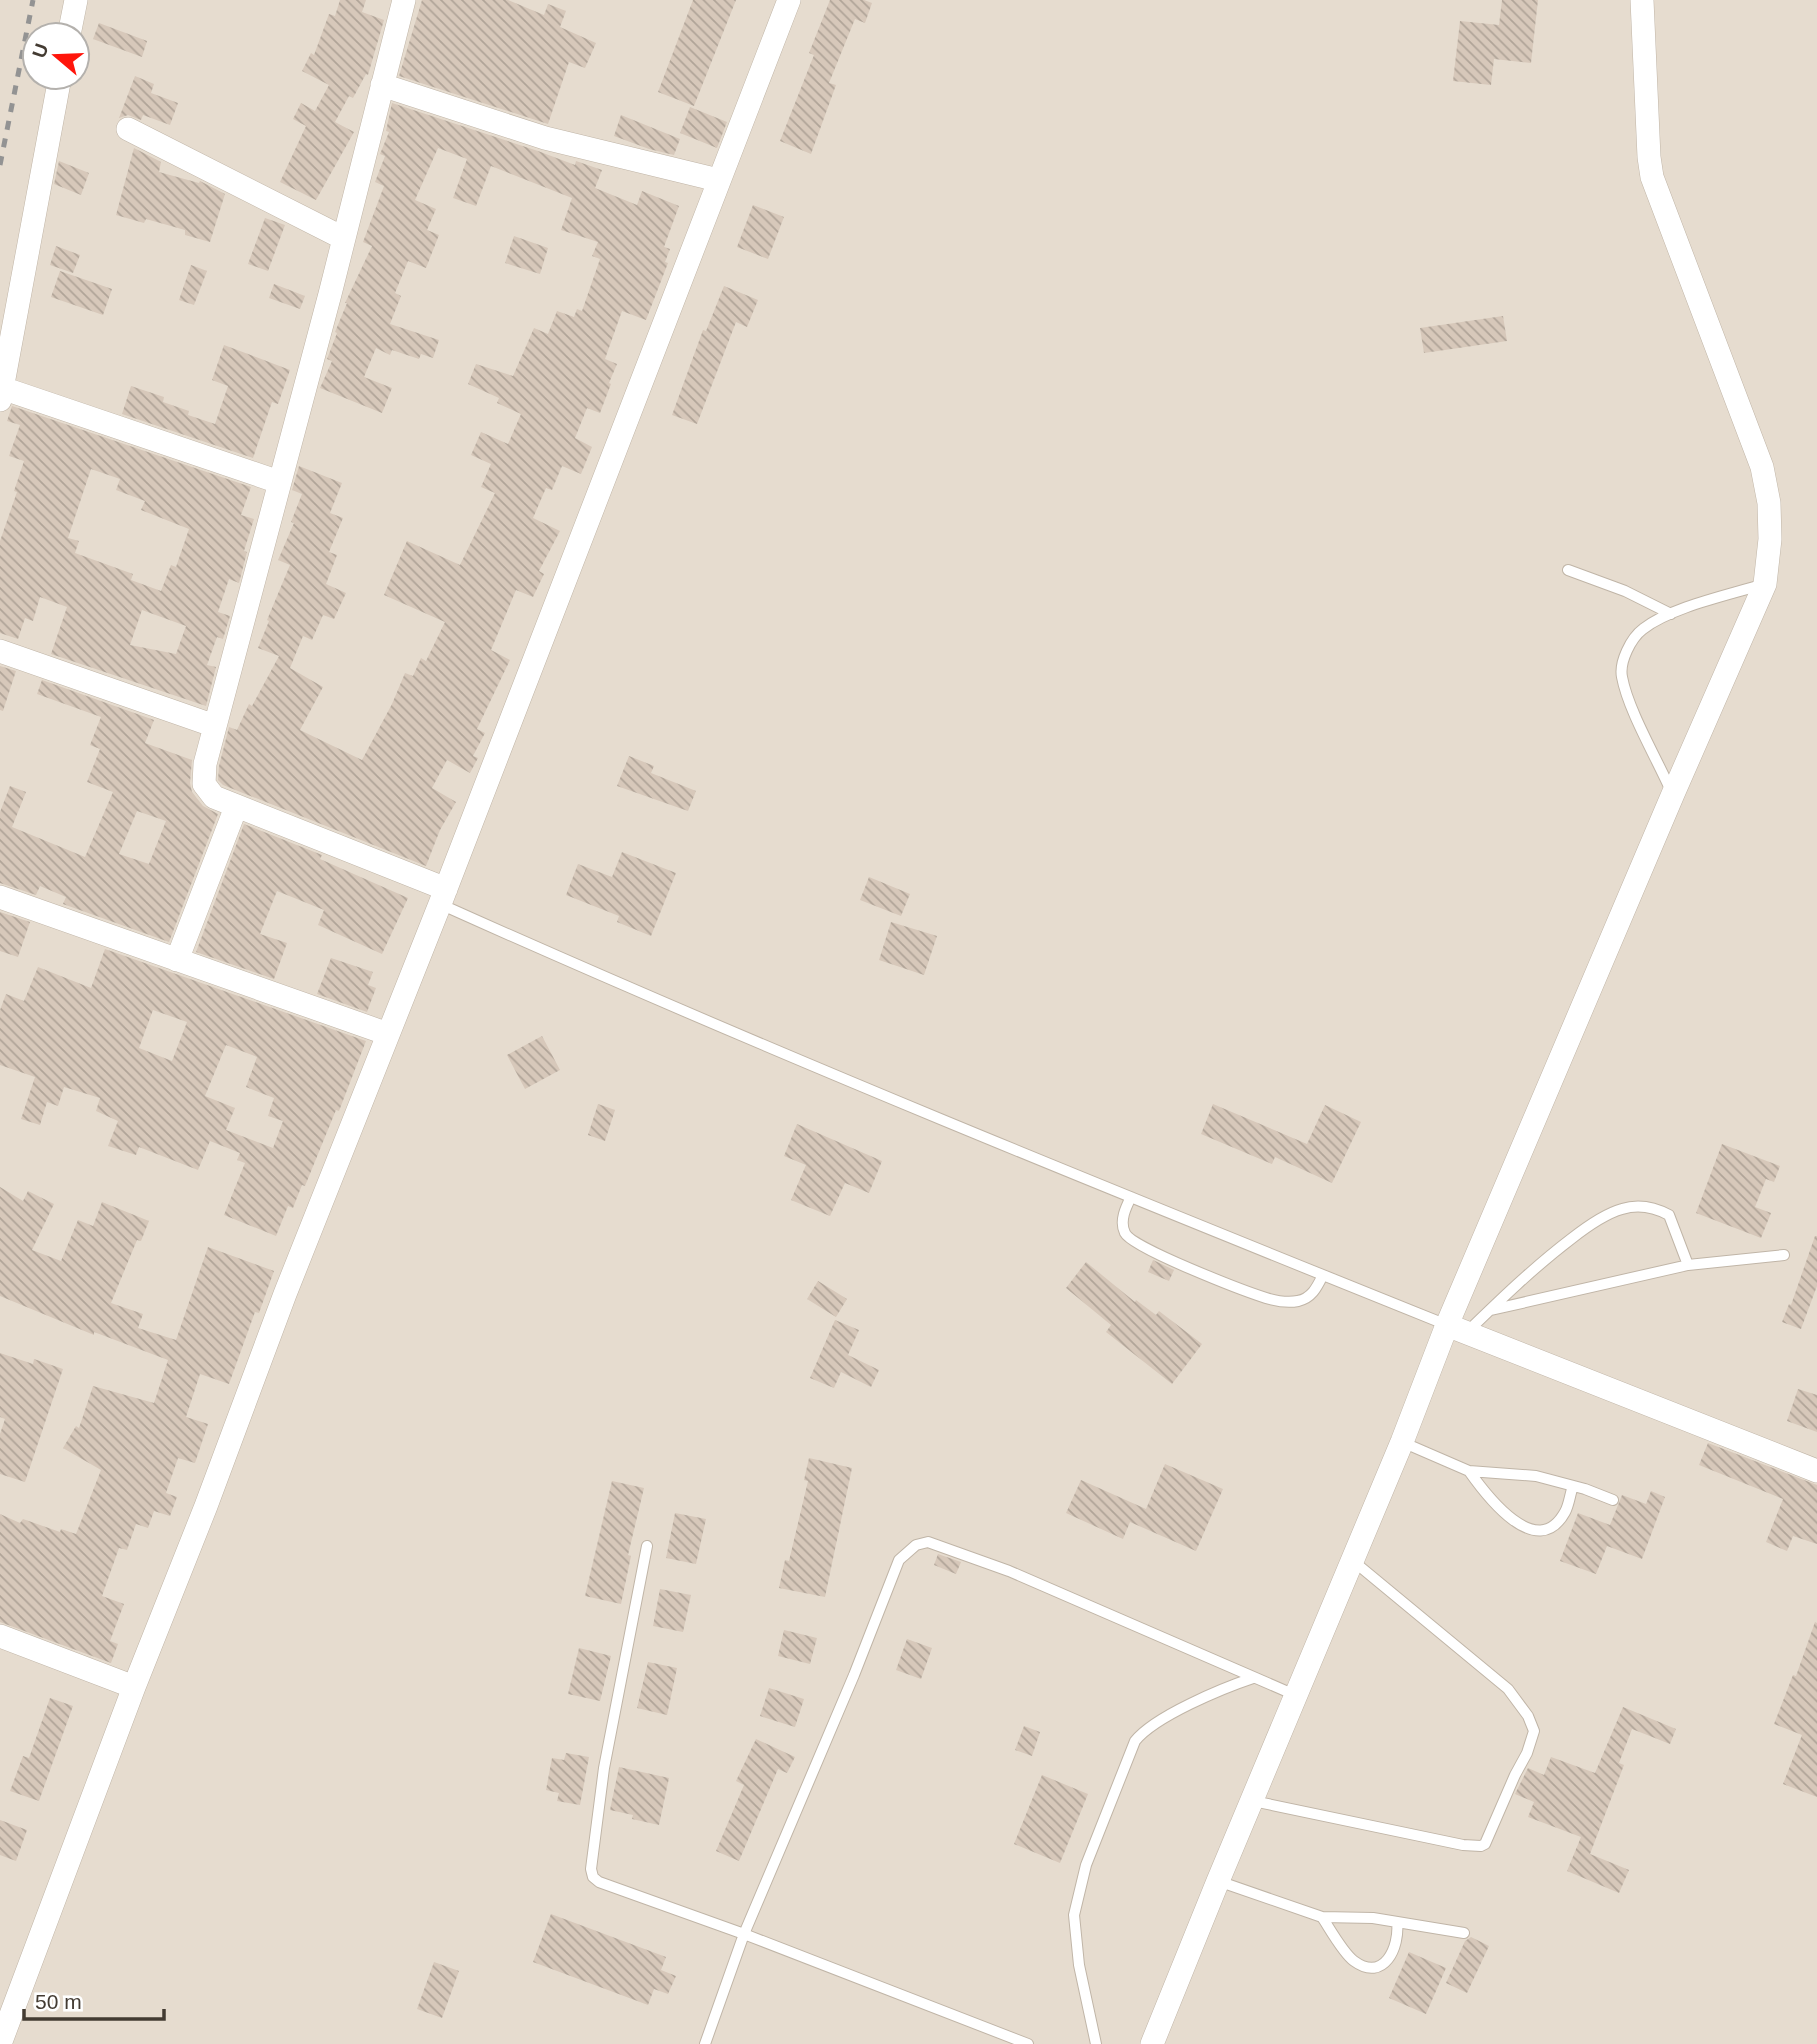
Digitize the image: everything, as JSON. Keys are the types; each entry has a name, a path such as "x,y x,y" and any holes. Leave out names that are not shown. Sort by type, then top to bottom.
{"street":[{"path":"72,21 76,0"},
{"path":"0,2044 285,1294 443,896 789,0"},
{"path":"1152,2044 1402,1442 1456,1329 1673,794 1765,584 1770,539 1769,503 1762,467 1653,177 1649,157 1642,0"},
{"path":"402,1 330,294 205,764 204,784 214,797 443,896"},
{"path":"382,85 545,138 718,180"},
{"path":"57,91 1,394 279,481"},
{"path":"128,129 343,238"},
{"path":"0,651 215,726"},
{"path":"177,960 236,807"},
{"path":"0,897 388,1034"},
{"path":"1456,1329 1704,1424 1817,1471"},
{"path":"0,1636 134,1687"}],"lane":[{"path":"1567,570 1625,591 1671,614"},
{"path":"1673,794 1629,701 1621,674 1626,651 1641,630 1671,614 1765,584"},
{"path":"443,896 655,999 1456,1329 1489,1311 1688,1265 1784,1255"},
{"path":"1131,1197 1123,1220 1124,1233 1132,1241 1188,1267 1266,1298 1285,1302 1311,1296 1323,1275"},
{"path":"1489,1311 1534,1267 1587,1227 1621,1209 1642,1206 1658,1209 1669,1215 1688,1265"},
{"path":"1402,1442 1469,1471 1536,1476 1613,1500"},
{"path":"1469,1471 1488,1499 1511,1521 1541,1530 1552,1527 1565,1512 1573,1486"},
{"path":"705,2044 744,1934 854,1675 899,1560 916,1545 928,1542 1009,1571 1296,1695"},
{"path":"647,1546 604,1768 591,1869 593,1877 599,1882 744,1934 1028,2044"},
{"path":"1253,1801 1463,1845 1481,1846 1485,1844 1515,1775 1528,1753 1534,1731 1528,1716 1508,1689 1352,1560"},
{"path":"1096,2044 1079,1965 1074,1915 1086,1865 1135,1741 1149,1728 1220,1689 1254,1678"},
{"path":"1218,1881 1322,1917 1373,1918 1464,1933"},
{"path":"1322,1917 1353,1960 1363,1966 1374,1967 1385,1962 1395,1951 1397,1922"}],"shaded area":[{"path":"0,0 1817,0 1817,2044 0,2044"}],"building":[{"path":"340,0 366,0 362,12 384,20 368,75 366,74 353,98 349,96 335,122 354,132 316,200 280,182 306,126 293,119 301,103 315,111 329,85 302,71 311,53 314,55 329,14 335,16"},
{"path":"422,0 508,0 544,15 548,4 566,11 560,27 596,43 585,68 569,62 548,124 399,76"},
{"path":"693,0 736,0 694,106 658,92"},
{"path":"830,0 864,0 872,3 865,23 855,19 829,83 836,85 811,154 780,141 814,55 809,53"},
{"path":"1502,0 1538,0 1531,63 1494,59 1491,85 1453,81 1460,21 1499,25"},
{"path":"99,23 147,41 142,57 93,39"},
{"path":"135,76 154,84 151,93 178,103 170,125 143,115 141,120 128,115 119,118"},
{"path":"392,103 575,165 576,161 602,170 595,188 637,205 642,191 679,206 664,247 670,249 665,262 668,263 646,320 622,311 605,359 617,364 609,383 611,384 600,413 587,408 575,438 592,447 581,474 562,466 552,490 546,488 533,518 560,531 539,571 544,574 533,597 516,590 491,650 510,660 477,729 485,733 473,756 478,758 470,773 447,760 432,788 456,802 440,830 426,866 223,785 218,780 229,727 237,730 249,704 252,706 279,656 258,648 290,565 278,560 294,523 291,522 302,494 292,490 299,466 342,483 330,513 343,518 329,552 337,555 326,584 346,593 334,619 323,615 312,640 303,636 290,668 323,687 300,730 362,760 405,673 413,676 421,658 426,661 445,622 384,595 407,541 460,565 495,493 481,487 491,464 471,455 481,432 508,444 521,414 497,403 499,398 468,384 476,364 513,376 534,328 548,334 557,311 574,317 577,309 582,311 600,259 592,256 598,242 561,230 572,198 491,166 476,206 453,198 467,159 438,148 415,200 436,209 427,230 439,235 426,268 408,261 395,293 401,296 390,324 439,340 433,358 421,354 419,359 392,350 390,355 376,348 364,377 392,388 382,413 320,388 332,361 327,359 345,303 372,246 363,242 384,186 375,182 385,156 380,154 389,132 386,131"},
{"path":"690,107 727,122 717,148 680,133"},
{"path":"621,115 680,139 674,155 614,136"},
{"path":"134,148 161,162 159,172 199,183 200,181 225,194 210,242 185,235 185,230 146,219 144,223 116,215"},
{"path":"59,161 89,173 81,195 54,184"},
{"path":"753,205 784,217 768,259 737,247"},
{"path":"265,218 285,225 268,271 248,264"},
{"path":"514,236 548,248 540,274 505,263"},
{"path":"56,246 80,255 73,273 50,265"},
{"path":"191,265 207,271 194,305 179,300"},
{"path":"60,271 112,289 103,315 51,297"},
{"path":"274,284 305,296 300,309 269,298"},
{"path":"724,286 758,300 747,327 736,322 697,424 672,415 703,330 706,331"},
{"path":"1503,316 1507,341 1424,353 1420,328"},
{"path":"224,345 290,370 278,404 272,402 253,458 122,414 131,386 164,397 163,402 189,411 188,415 215,424 228,386 212,380"},
{"path":"12,406 251,487 241,515 254,519 244,551 247,552 239,583 229,579 218,612 230,616 223,639 217,637 207,665 216,667 206,706 51,654 67,607 40,597 33,621 25,618 18,639 0,633 0,541 17,492 14,491 24,461 9,456 20,425 7,421","holes":["91,469 120,479 116,490 145,501 141,510 189,529 176,567 171,565 161,591 131,580 133,574 75,553 79,541 68,538","142,610 186,626 176,654 130,645"]},
{"path":"0,666 16,671 3,711 0,710"},
{"path":"42,680 154,720 145,743 192,760 192,792 203,806 218,814 169,942 63,904 66,897 40,886 36,895 0,883 0,812 10,786 26,792 12,827 85,857 113,792 87,782 100,749 90,745 101,717 37,694","holes":["137,811 166,821 149,864 119,854"]},
{"path":"629,756 654,766 651,773 696,791 688,811 617,786"},
{"path":"244,824 322,855 320,859 408,898 382,954 318,925 324,910 277,891 260,934 287,943 274,979 196,952"},
{"path":"622,852 676,873 651,936 617,922 619,916 566,895 578,864 612,877"},
{"path":"869,877 910,894 901,916 860,900"},
{"path":"0,912 30,922 18,957 0,951"},
{"path":"891,922 937,936 924,975 879,960"},
{"path":"105,949 366,1041 339,1111 336,1110 305,1186 302,1185 293,1208 288,1206 276,1236 224,1215 245,1163 237,1160 240,1153 210,1141 198,1170 139,1147 136,1155 108,1146 118,1121 96,1111 100,1098 64,1087 58,1106 47,1102 40,1125 21,1119 35,1077 0,1065 0,1010 6,994 24,1001 38,967 91,988","holes":["153,1010 187,1022 172,1061 139,1048","226,1045 257,1057 246,1087 274,1098 268,1116 283,1121 273,1148 226,1130 235,1108 205,1096"]},
{"path":"331,958 373,972 368,985 376,988 367,1012 317,994"},
{"path":"542,1036 560,1070 525,1089 507,1055"},
{"path":"598,1104 615,1110 605,1141 588,1135"},
{"path":"1213,1104 1307,1144 1325,1105 1361,1122 1332,1183 1275,1157 1272,1164 1201,1134"},
{"path":"797,1124 882,1161 869,1193 845,1183 830,1216 791,1200 806,1165 784,1156"},
{"path":"1722,1144 1780,1166 1774,1182 1766,1179 1755,1207 1771,1213 1761,1238 1696,1213"},
{"path":"0,1187 23,1201 28,1191 54,1204 32,1250 61,1261 78,1220 93,1226 102,1202 149,1221 141,1241 137,1240 111,1303 143,1314 138,1328 176,1340 208,1247 274,1271 259,1313 255,1312 229,1384 200,1374 186,1417 208,1424 195,1463 178,1458 166,1493 177,1497 170,1516 154,1511 148,1528 136,1524 127,1550 119,1548 102,1596 124,1604 110,1641 118,1644 111,1663 0,1622 0,1514 20,1523 23,1519 60,1532 61,1529 76,1534 101,1470 63,1448 76,1426 79,1428 93,1386 154,1403 168,1360 94,1332 94,1335 0,1296"},
{"path":"1815,1236 1817,1286 1801,1329 1782,1322 1789,1304 1791,1305"},
{"path":"1153,1260 1174,1270 1169,1281 1148,1272"},
{"path":"1086,1262 1135,1302 1136,1300 1156,1315 1159,1311 1202,1344 1172,1384 1106,1332 1111,1325 1066,1288"},
{"path":"818,1281 847,1299 836,1317 807,1299"},
{"path":"835,1320 859,1330 848,1355 879,1370 871,1387 841,1372 834,1388 810,1378"},
{"path":"0,1353 33,1364 34,1359 63,1369 25,1482 0,1474 0,1434 5,1419 0,1417"},
{"path":"1798,1389 1817,1395 1817,1432 1787,1421"},
{"path":"1708,1443 1817,1485 1817,1544 1793,1536 1787,1551 1766,1542 1783,1499 1699,1465"},
{"path":"809,1458 852,1468 825,1597 779,1588 785,1560 789,1561 808,1481 804,1480"},
{"path":"1165,1464 1223,1489 1196,1551 1130,1522 1123,1539 1066,1513 1081,1480 1146,1509"},
{"path":"612,1481 644,1488 628,1555 631,1556 621,1604 585,1596"},
{"path":"1651,1491 1665,1497 1642,1559 1607,1546 1596,1574 1560,1561 1578,1513 1610,1525 1622,1495 1646,1504"},
{"path":"675,1513 706,1519 696,1564 666,1558"},
{"path":"938,1554 961,1562 956,1574 934,1565"},
{"path":"660,1589 691,1595 683,1632 653,1626"},
{"path":"1815,1622 1817,1797 1783,1784 1802,1735 1774,1724 1793,1675 1796,1676"},
{"path":"784,1630 817,1638 810,1664 778,1656"},
{"path":"907,1639 932,1648 921,1679 896,1670"},
{"path":"579,1648 611,1656 600,1701 568,1694"},
{"path":"648,1662 677,1668 667,1715 637,1708"},
{"path":"769,1688 804,1699 795,1727 760,1716"},
{"path":"50,1698 73,1706 39,1801 10,1791 23,1756 29,1758"},
{"path":"1623,1707 1676,1729 1670,1744 1632,1729 1619,1763 1624,1765 1590,1854 1629,1870 1619,1893 1567,1871 1581,1837 1528,1817 1534,1802 1515,1794 1528,1768 1544,1775 1551,1757 1595,1773"},
{"path":"1024,1726 1040,1732 1032,1756 1015,1750"},
{"path":"756,1739 795,1757 787,1773 778,1769 739,1861 716,1851 744,1785 736,1781"},
{"path":"566,1753 589,1757 580,1805 557,1801 559,1793 546,1790 552,1758 564,1760"},
{"path":"619,1767 669,1778 659,1825 632,1819 633,1815 610,1810"},
{"path":"1042,1775 1088,1794 1060,1863 1014,1844"},
{"path":"0,1820 27,1830 16,1861 0,1855"},
{"path":"551,1914 666,1957 661,1970 676,1976 668,1994 654,1989 648,2005 533,1962"},
{"path":"1471,1937 1489,1946 1467,1993 1446,1983 1465,1941"},
{"path":"1409,1952 1446,1968 1426,2014 1389,1998"},
{"path":"434,1962 459,1971 442,2018 417,2009"}],"railway":[{"path":"0,165 33,0"}]}
